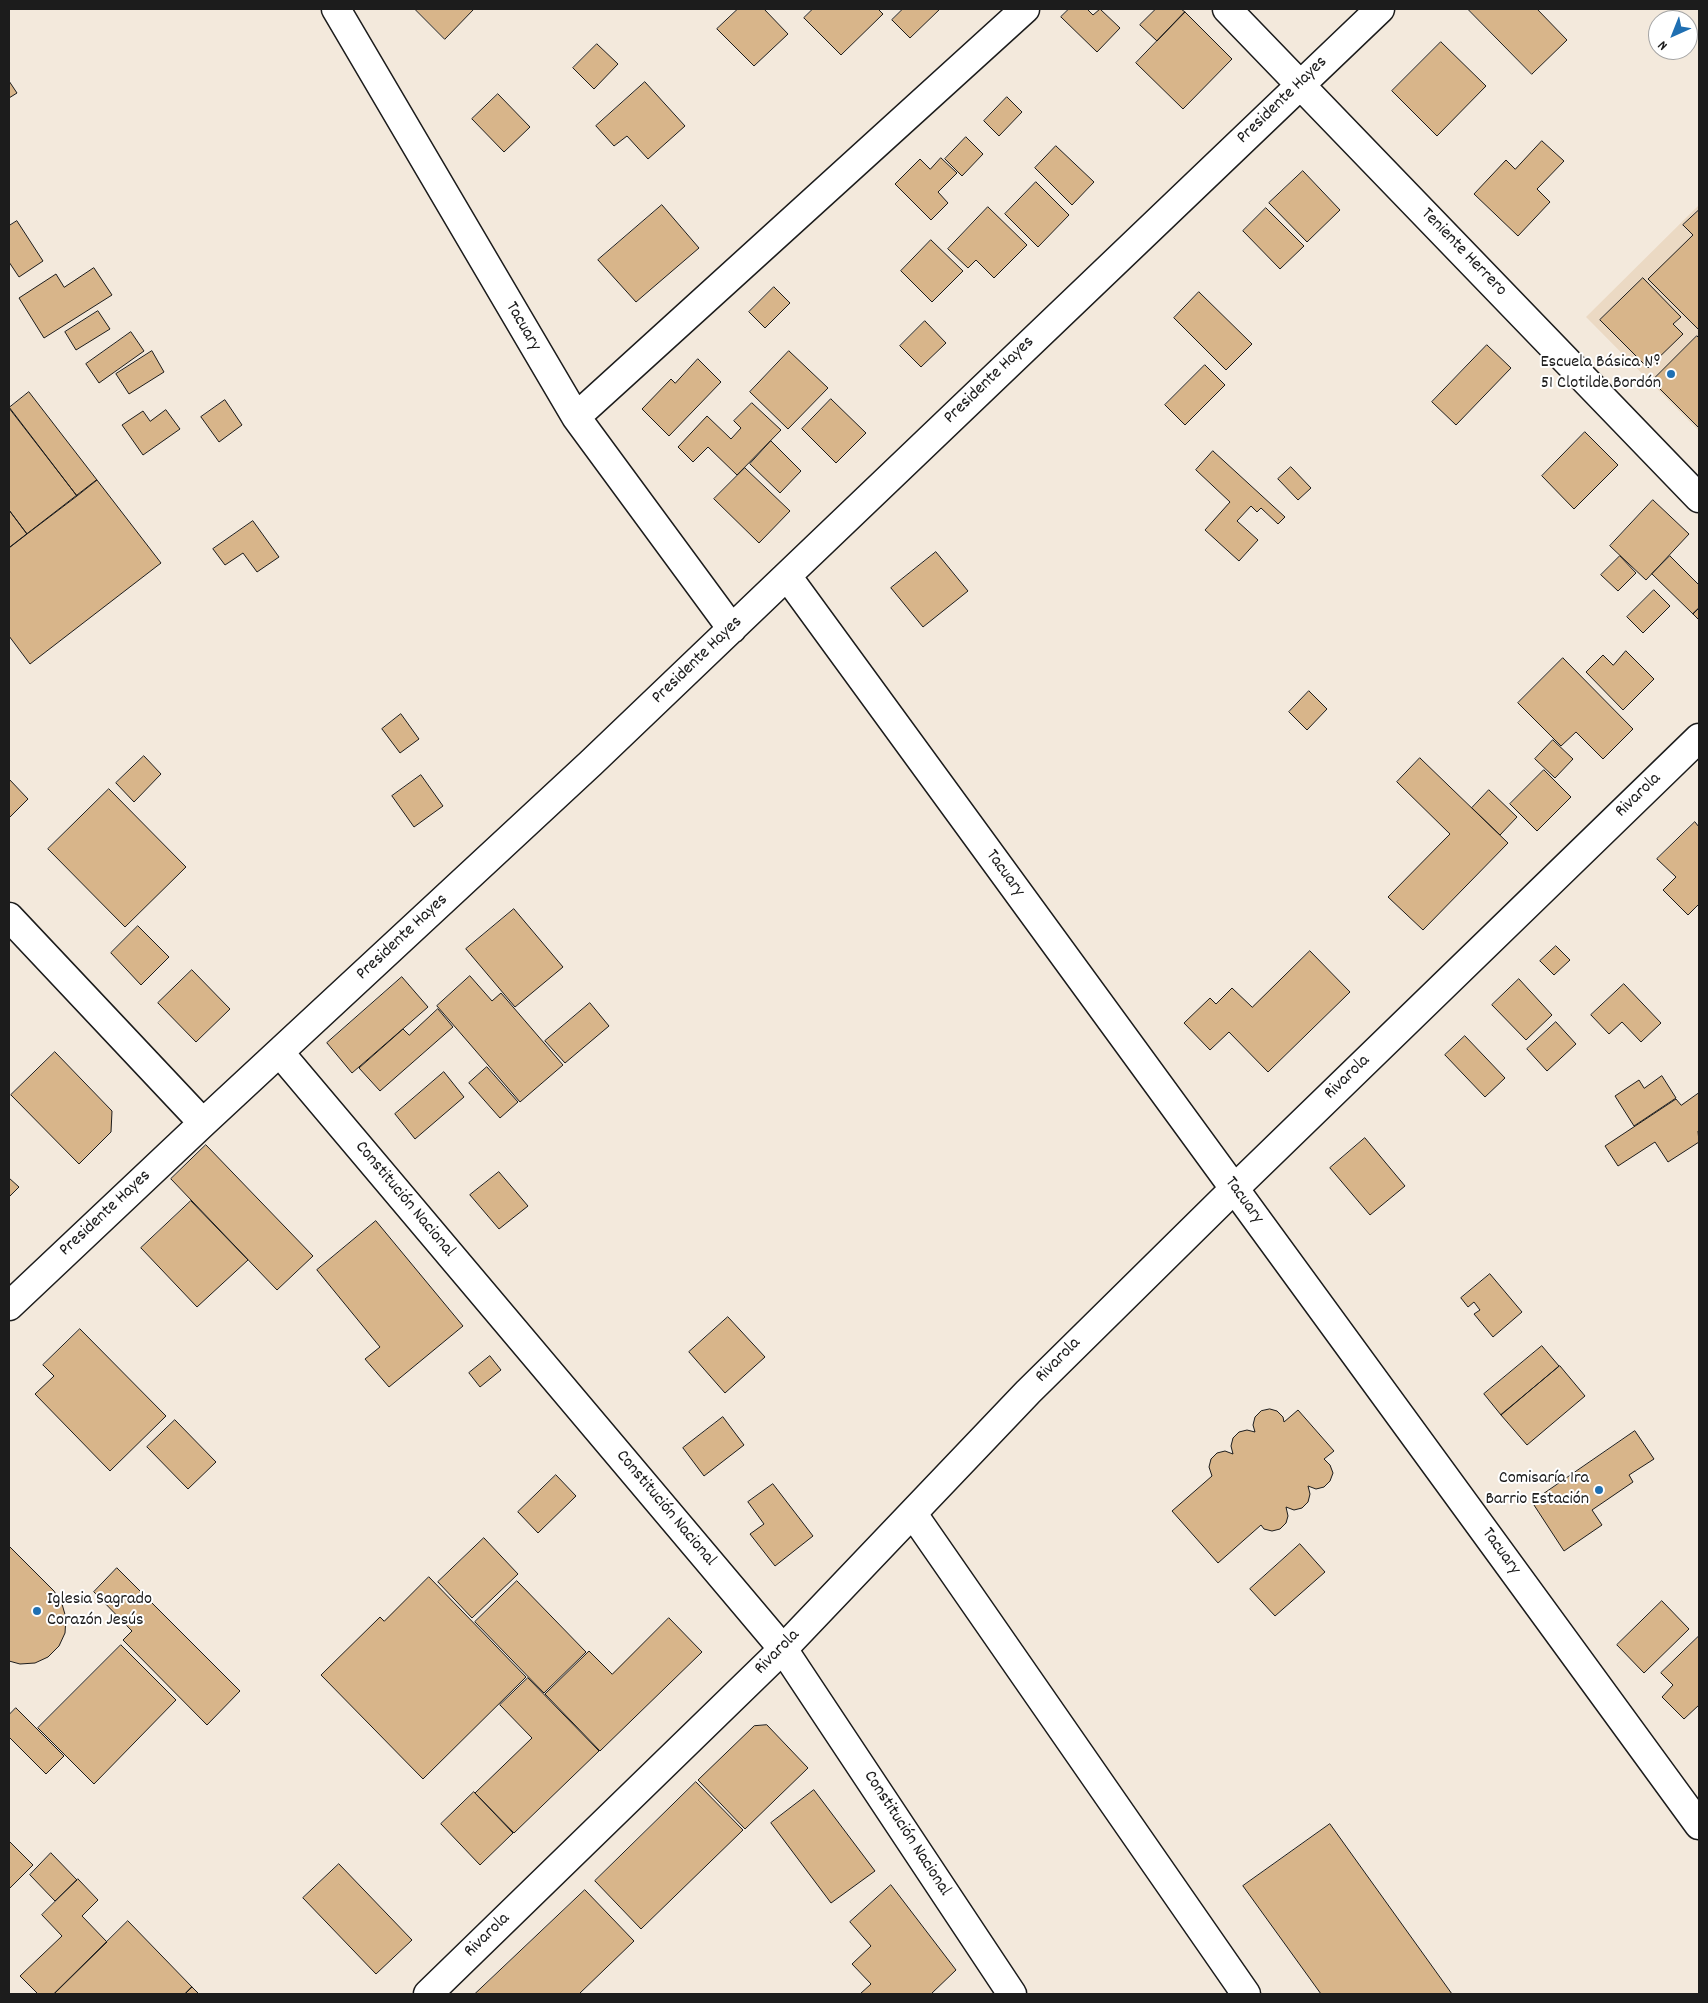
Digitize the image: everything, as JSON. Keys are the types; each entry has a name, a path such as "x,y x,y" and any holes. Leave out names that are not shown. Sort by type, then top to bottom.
{"street":[{"name":"Tacuary","path":"336,9 576,417 732,629"},
{"path":"576,417 1025,9"},
{"name":"Teniente Herrero","path":"1227,9 1699,498"},
{"name":"Presidente Hayes","path":"9,1306 202,1123 280,1053 732,629 1380,9"},
{"name":"Tacuary","path":"787,576 1699,1825"},
{"name":"Rivarola","path":"428,1994 784,1649 1028,1392 1234,1189 1699,738"},
{"path":"9,917 202,1123"},
{"name":"Constitución Nacional","path":"280,1053 784,1649 1012,1994"},
{"path":"913,1514 1246,1994"}],"shaded area":[{"name":"Escuela Básica Nº 51 Clotilde Bordón","path":"1699,205 1699,431 1586,317"}],"building":[{"path":"415,9 474,9 445,39"},
{"path":"738,9 764,9 788,34 754,66 717,29"},
{"path":"813,9 878,9 883,14 841,55 804,18"},
{"path":"903,9 940,9 910,38 892,20"},
{"path":"1069,9 1087,9 1093,15 1100,9 1120,28 1097,52 1061,17"},
{"path":"1156,9 1181,9 1185,12 1157,41 1140,25"},
{"path":"1468,9 1537,9 1567,40 1532,74"},
{"path":"1185,12 1232,59 1183,109 1136,63"},
{"path":"1441,42 1486,86 1437,136 1392,91"},
{"path":"597,44 618,64 594,89 573,68"},
{"path":"9,81 17,93 9,98"},
{"path":"645,82 685,126 648,159 627,136 614,146 596,126"},
{"path":"498,94 530,127 504,152 472,119"},
{"path":"1007,97 1022,112 999,136 984,121"},
{"path":"966,137 983,154 962,176 945,159"},
{"path":"1542,141 1564,161 1537,189 1550,202 1518,236 1474,194 1506,160 1515,169"},
{"path":"1056,146 1094,182 1072,205 1035,168"},
{"path":"941,158 957,173 938,192 948,203 931,220 895,184 920,159 930,169"},
{"path":"1303,171 1340,210 1307,242 1269,203"},
{"path":"1036,182 1069,215 1038,247 1005,214"},
{"path":"662,205 699,248 636,302 598,260"},
{"path":"988,207 1027,245 994,278 976,260 968,268 948,249"},
{"path":"1266,208 1304,246 1280,269 1243,231"},
{"path":"1699,210 1699,330 1648,279 1693,235 1683,225"},
{"path":"17,221 43,261 19,277 9,262 9,226"},
{"path":"931,240 963,271 932,302 901,271"},
{"path":"94,268 112,295 44,338 19,298 56,274 64,287"},
{"path":"1643,278 1681,317 1673,324 1683,334 1648,368 1600,320"},
{"path":"774,287 790,303 765,328 749,312"},
{"path":"1199,292 1252,344 1226,370 1174,318"},
{"path":"98,311 110,329 76,350 65,332"},
{"path":"925,321 946,343 921,367 900,346"},
{"path":"131,332 144,351 99,383 86,364"},
{"path":"1697,336 1699,338 1699,428 1652,381"},
{"path":"1487,345 1511,368 1456,425 1432,402"},
{"path":"152,351 164,372 129,394 116,374"},
{"path":"789,351 828,388 788,429 750,392"},
{"path":"698,359 721,382 669,436 642,409 671,379 675,383"},
{"path":"1205,365 1225,385 1185,425 1165,405"},
{"path":"29,392 97,480 77,496 9,408"},
{"path":"831,399 866,433 836,463 802,429"},
{"path":"225,400 242,425 219,442 201,417"},
{"path":"752,403 781,430 737,475 708,447 693,462 678,447 707,416 731,439 741,428 734,421"},
{"path":"9,407 77,496 27,534 9,510"},
{"path":"166,410 180,429 143,455 122,425 143,411 150,421"},
{"path":"1585,432 1618,465 1574,509 1542,476"},
{"path":"771,441 801,471 780,493 750,464"},
{"path":"1213,451 1285,517 1278,524 1261,508 1257,512 1251,506 1237,521 1258,540 1239,561 1205,530 1230,502 1196,470"},
{"path":"1291,467 1311,488 1298,500 1278,479"},
{"path":"745,468 790,511 759,543 714,499"},
{"path":"97,480 161,563 30,664 9,636 9,548"},
{"path":"1653,500 1689,534 1646,580 1610,546"},
{"path":"9,510 27,534 9,548"},
{"path":"253,521 279,557 257,572 243,553 225,565 213,549"},
{"path":"936,552 968,591 923,627 891,588"},
{"path":"1620,556 1636,573 1618,591 1601,575"},
{"path":"1670,556 1699,585 1699,608 1693,614 1652,574"},
{"path":"1654,590 1670,606 1643,633 1627,617"},
{"path":"1699,608 1699,620 1693,614"},
{"path":"1626,651 1654,679 1623,710 1586,672 1603,655 1613,665"},
{"path":"1563,658 1633,729 1603,759 1576,732 1561,746 1518,703"},
{"path":"1309,691 1327,709 1307,730 1289,712"},
{"path":"401,714 419,739 400,753 382,729"},
{"path":"1553,740 1573,759 1555,778 1535,759"},
{"path":"144,756 161,774 134,802 116,783"},
{"path":"1420,758 1508,843 1423,930 1388,897 1450,834 1397,782"},
{"path":"1544,770 1571,797 1537,831 1510,804"},
{"path":"421,775 443,806 414,827 392,796"},
{"path":"9,779 28,799 9,818"},
{"path":"109,789 186,867 125,927 48,849"},
{"path":"1489,790 1517,817 1500,835 1472,808"},
{"path":"1695,822 1699,827 1699,904 1688,915 1663,890 1676,877 1657,859"},
{"path":"514,909 563,967 515,1007 466,949"},
{"path":"138,926 169,957 141,985 111,953"},
{"path":"1556,946 1570,960 1554,975 1540,961"},
{"path":"1310,951 1350,992 1268,1072 1229,1032 1210,1050 1184,1023 1210,998 1216,1004 1232,988 1252,1007"},
{"path":"192,970 230,1009 196,1042 158,1003"},
{"path":"470,976 492,1001 501,993 563,1065 520,1102 437,1006"},
{"path":"402,977 428,1007 352,1073 327,1043"},
{"path":"1519,979 1552,1015 1526,1040 1492,1005"},
{"path":"1624,984 1661,1023 1641,1042 1622,1022 1609,1034 1591,1015"},
{"path":"590,1003 609,1026 565,1063 545,1041"},
{"path":"438,1009 453,1027 380,1091 359,1068 403,1029 409,1035"},
{"path":"1556,1022 1576,1044 1547,1071 1527,1049"},
{"path":"1465,1036 1505,1078 1485,1097 1445,1055"},
{"path":"55,1052 112,1111 111,1132 79,1164 11,1095"},
{"path":"487,1067 518,1102 500,1118 469,1083"},
{"path":"444,1072 464,1097 415,1139 395,1114"},
{"path":"1662,1076 1676,1098 1634,1126 1615,1096 1639,1080 1644,1088"},
{"path":"1699,1093 1699,1142 1668,1162 1655,1142 1618,1166 1605,1146 1676,1099 1681,1105"},
{"path":"1365,1138 1405,1186 1370,1215 1330,1168"},
{"path":"206,1145 313,1256 277,1290 171,1179"},
{"path":"499,1172 528,1206 499,1229 470,1195"},
{"path":"9,1178 19,1187 9,1197"},
{"path":"191,1201 248,1260 197,1307 141,1248"},
{"path":"376,1221 463,1326 389,1387 365,1359 380,1347 317,1270"},
{"path":"1490,1274 1522,1312 1493,1337 1474,1314 1480,1310 1474,1302 1468,1307 1461,1298"},
{"path":"728,1317 765,1357 725,1393 689,1352"},
{"path":"80,1329 166,1416 110,1471 35,1394 54,1376 43,1365"},
{"path":"1542,1346 1559,1366 1501,1415 1484,1394"},
{"path":"490,1356 501,1370 480,1387 469,1373"},
{"path":"1560,1366 1585,1396 1527,1445 1501,1415"},
{"path":"1270,1409 1277,1411 1283,1417 1284,1422 1298,1410 1334,1451 1324,1459 1330,1465 1333,1473 1330,1481 1324,1487 1316,1489 1308,1486 1310,1494 1308,1502 1302,1508 1294,1510 1286,1507 1288,1516 1286,1523 1280,1529 1272,1531 1264,1529 1261,1525 1218,1563 1172,1511 1212,1476 1209,1467 1211,1459 1217,1453 1225,1451 1233,1454 1231,1446 1233,1438 1239,1432 1247,1430 1255,1432 1253,1425 1255,1417 1261,1411"},
{"path":"723,1417 744,1445 704,1476 683,1448"},
{"path":"175,1420 216,1462 188,1489 147,1447"},
{"path":"1635,1431 1654,1459 1629,1475 1633,1482 1592,1510 1602,1525 1564,1551 1532,1502"},
{"path":"556,1475 576,1496 538,1533 518,1512"},
{"path":"773,1484 813,1536 775,1566 750,1534 764,1524 748,1502"},
{"path":"484,1538 518,1574 472,1618 438,1582"},
{"path":"1300,1544 1325,1572 1275,1616 1250,1589"},
{"name":"Iglesia Sagrado Corazón Jesús","path":"9,1546 54,1591 62,1604 66,1618 65,1633 59,1646 48,1657 35,1663 20,1664 9,1661"},
{"path":"117,1568 240,1691 207,1725 123,1640 132,1631 94,1592"},
{"path":"429,1577 526,1677 423,1779 321,1675 380,1617 384,1621"},
{"path":"517,1581 586,1652 544,1693 475,1622"},
{"path":"1662,1601 1689,1629 1644,1673 1617,1645"},
{"path":"669,1618 702,1652 600,1751 545,1694 589,1651 612,1674"},
{"path":"1699,1636 1699,1705 1684,1719 1662,1697 1673,1685 1661,1673"},
{"path":"121,1645 176,1700 94,1784 38,1728"},
{"path":"528,1678 599,1751 514,1833 475,1793 532,1738 500,1705"},
{"path":"16,1708 64,1756 46,1774 9,1737 9,1715"},
{"path":"767,1725 808,1768 745,1829 698,1780 754,1726"},
{"path":"696,1782 743,1830 641,1929 595,1881"},
{"path":"814,1790 875,1871 831,1903 771,1823"},
{"path":"474,1792 513,1833 480,1865 441,1824"},
{"path":"1330,1824 1452,1994 1321,1994 1243,1886"},
{"path":"9,1841 33,1865 9,1889"},
{"path":"51,1853 77,1880 55,1901 30,1875"},
{"path":"339,1864 412,1940 376,1974 303,1898"},
{"path":"78,1879 98,1900 82,1916 107,1942 54,1994 38,1994 20,1976 62,1936 42,1915"},
{"path":"891,1885 956,1970 931,1994 860,1994 871,1984 852,1964 871,1946 850,1922"},
{"path":"585,1890 634,1941 579,1994 475,1994"},
{"path":"128,1921 192,1987 185,1994 54,1994"},
{"path":"192,1987 199,1994 185,1994"}],"place":[{"name":"Escuela Básica Nº 51 Clotilde Bordón","path":"1671,374"},
{"name":"Comisaría 1ra Barrio Estación","path":"1599,1490"},
{"name":"Iglesia Sagrado Corazón Jesús","path":"37,1611"}]}
